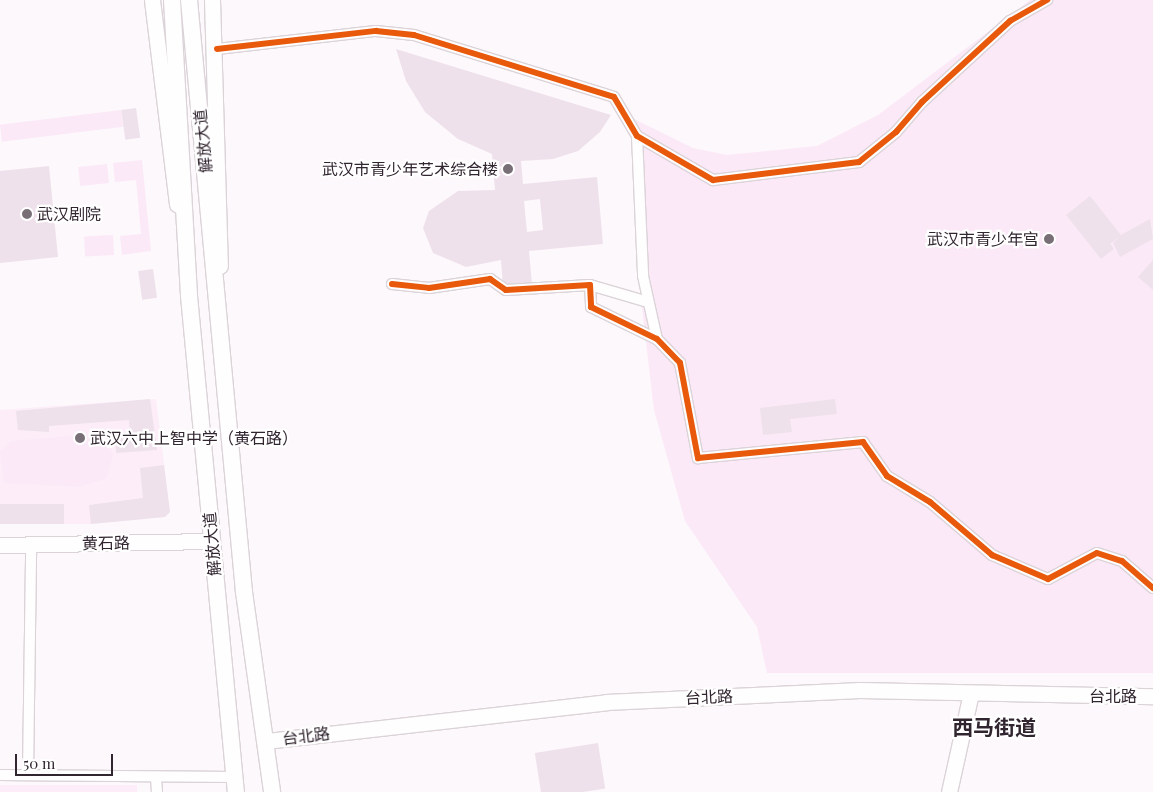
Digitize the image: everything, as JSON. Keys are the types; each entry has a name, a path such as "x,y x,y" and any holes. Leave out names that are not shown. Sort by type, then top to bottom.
{"main road":[{"name":"解放大道","path":"152,0 189,296 235,784"},
{"name":"解放大道","path":"172,0 189,296"},
{"name":"解放大道","path":"189,0 221,312 244,592 272,792"},
{"name":"解放大道","path":"212,0 217,49 221,312"},
{"name":"黄石路","path":"0,545 212,541"},
{"name":"台北路","path":"266,741 606,702 860,690 970,694 1153,696"},
{"path":"949,792 970,694"}],"street":[{"path":"637,136 712,180 859,162 896,132 922,102 1010,21 1046,0"},
{"path":"217,49 376,31 414,35 614,97 637,136 643,276 657,339"},
{"path":"392,284 429,288 490,279 506,290 590,285 648,302"},
{"path":"590,285 592,307 657,339 680,363 698,458 863,442 887,476 930,502 992,555 1048,579 1098,553 1122,561 1153,588"},
{"path":"28,774 30,544"},
{"path":"0,775 28,774 156,778 235,784"},
{"path":"156,778 157,792"}],"shaded area":[{"path":"1030,0 1153,0 1153,673 767,673 757,627 685,521 654,410 639,283 630,117 693,148 727,155 817,146 878,115"},
{"path":"121,110 123,127 2,142 0,125"},
{"path":"142,160 151,251 122,255 120,236 141,234 136,180 115,182 113,163"},
{"path":"107,164 109,183 80,186 78,167"},
{"path":"113,235 114,255 85,256 84,237"},
{"name":"武汉六中上智中学（黄石路）","path":"156,399 170,512 165,517 91,524 0,524 0,410"},
{"path":"93,434 107,441 113,455 107,478 80,487 4,483 0,451 11,441"},
{"path":"0,785 137,785 137,792 0,792"}],"building":[{"name":"武汉市青少年艺术综合楼","path":"396,49 611,115 600,132 578,151 553,159 521,161 523,184 597,177 603,244 529,251 532,284 503,286 501,260 466,267 433,253 423,228 429,211 458,191 495,190 492,154 458,139 425,112 406,81","holes":["540,199 543,230 527,232 524,201"]},
{"path":"136,108 140,138 125,140 121,110"},
{"name":"武汉剧院","path":"49,166 58,257 0,263 0,171"},
{"path":"1090,196 1121,235 1150,219 1153,239 1120,257 1113,243 1119,237 1110,244 1114,249 1101,259 1066,215"},
{"path":"1153,260 1153,290 1138,277"},
{"path":"153,269 157,298 142,300 138,271"},
{"path":"150,399 157,450 116,453 115,433 130,432 129,420 49,426 49,432 18,430 16,411"},
{"path":"835,399 837,414 790,419 792,432 763,435 760,408"},
{"path":"164,465 170,512 165,517 91,524 89,505 143,498 140,468"},
{"path":"0,504 64,504 64,524 0,524"},
{"path":"598,743 605,788 583,792 541,792 535,753"}],"cycle path":[{"path":"217,49 376,31 414,35 614,97 637,136 713,180 859,162 896,132 922,102 1010,21 1047,0"},
{"path":"392,284 429,288 490,279 506,290 590,285 591,307 657,339 680,363 698,458 863,442 887,476 930,502 992,555 1048,579 1097,553 1122,561 1153,588"}],"place":[{"name":"武汉市青少年艺术综合楼","path":"508,169"},
{"name":"武汉剧院","path":"27,214"},
{"name":"武汉市青少年宫","path":"1049,239"},
{"name":"武汉六中上智中学（黄石路）","path":"80,438"}],"district":[{"name":"西马街道","path":"994,726"}]}
